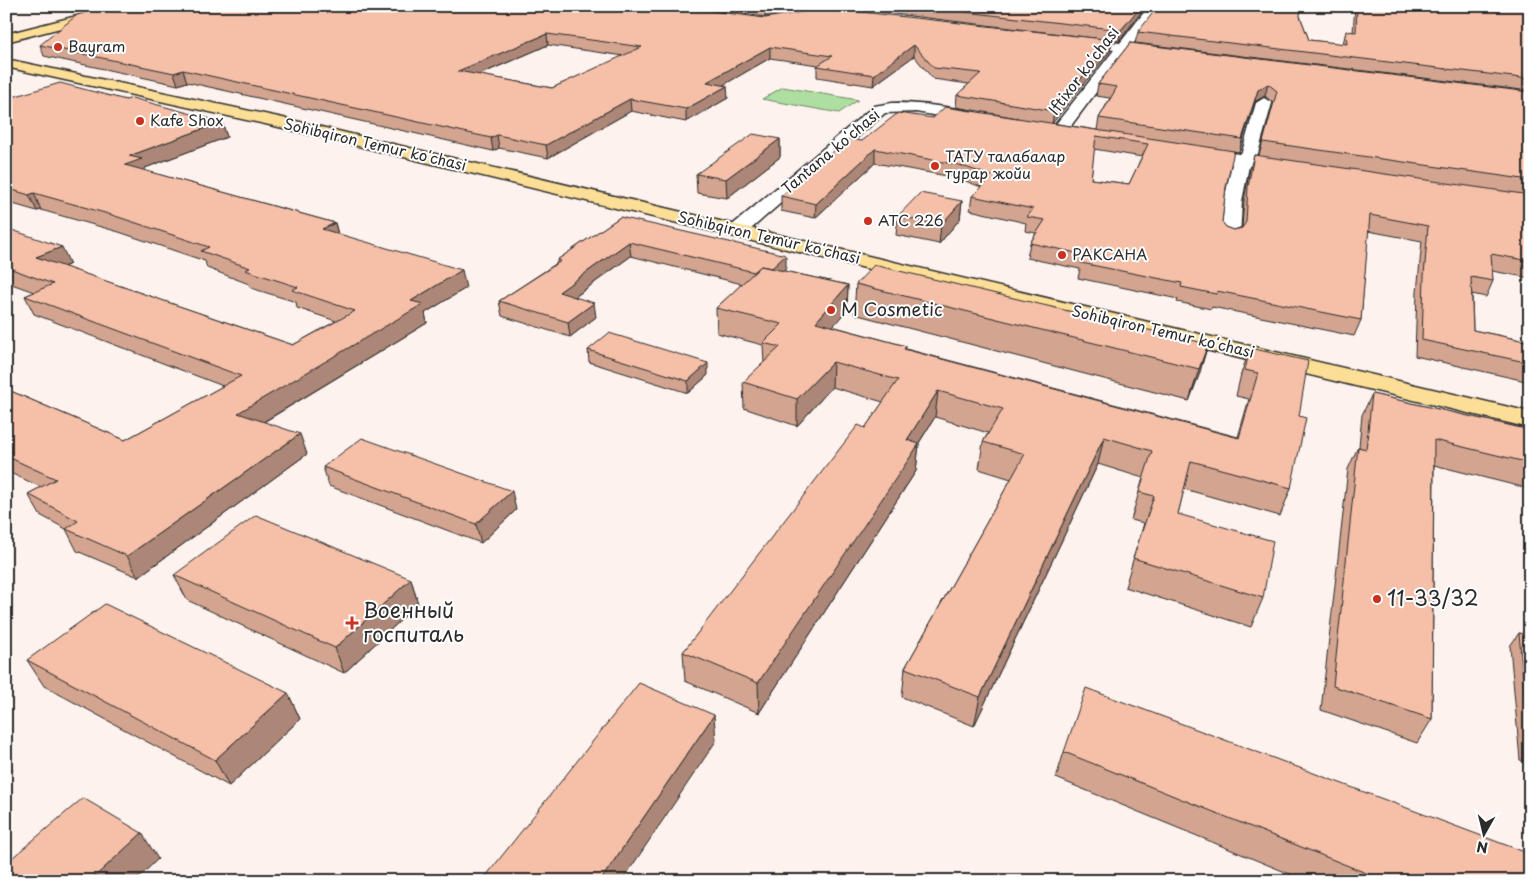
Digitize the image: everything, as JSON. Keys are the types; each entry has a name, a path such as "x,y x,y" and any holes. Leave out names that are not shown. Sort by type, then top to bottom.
{"main road":[{"path":"6,32 109,6"},
{"path":"6,38 131,6"},
{"name":"Sohibqiron Temur koʻchasi","path":"6,63 283,123 1530,420"}],"street":[{"name":"Iftixor koʻchasi","path":"1058,132 1155,6"},
{"path":"1064,40 1180,54"},
{"path":"1230,237 1233,201 1242,160 1250,154 1264,104"},
{"name":"Tantana koʻchasi","path":"737,231 880,109 892,106 914,107 991,120"},
{"path":"1039,129 1077,135"},
{"path":"1174,150 1309,170"}],"green space":[{"path":"783,87 858,100 839,113 762,99"}],"building":[{"path":"109,6 673,6 765,18 809,11 861,12 1113,40 1054,111 957,95 981,73 934,68 914,45 874,75 817,66 832,56 770,47 707,82 727,86 686,109 630,99 546,145 497,135 491,138 183,70 174,73 40,45 77,15","holes":["547,34 642,47 552,88 458,71"]},
{"path":"914,6 1141,6 1121,30"},
{"path":"1158,6 1301,6 1300,16 1309,40 1347,44 1346,31 1356,32 1357,6 1530,6 1530,79 1138,32"},
{"path":"1130,43 1530,92 1530,180 1263,142 1277,91 1268,84 1258,90 1242,139 1099,118 1117,87 1098,84"},
{"path":"60,83 126,100 132,98 222,122 129,156 142,159 125,165 335,223 322,229 462,270 411,301 423,304 238,413 300,434 127,556 66,529 78,521 28,494 56,479 6,456 6,389 125,440 241,376 25,296 53,284 6,267 6,228 62,247 36,257 293,345 355,311 292,290 298,287 245,270 250,268 201,251 209,247 112,215 34,193 29,195 6,188 6,99"},
{"path":"945,107 1234,151 1226,187 1222,222 1226,227 1234,230 1242,228 1246,222 1248,187 1254,155 1530,195 1530,261 1491,254 1493,281 1471,277 1473,330 1530,342 1530,363 1422,340 1428,226 1370,215 1361,320 1217,291 1216,294 1181,287 1182,283 1081,263 1086,255 1030,243 1045,220 1027,217 1033,209 972,196 992,176 959,165 875,149 816,204 781,196 848,139 862,141 898,113 933,118","holes":["1096,136 1148,144 1129,184 1091,179"]},
{"path":"753,134 780,139 726,179 696,174"},
{"path":"920,193 962,201 941,225 898,216"},
{"path":"620,217 786,255 772,268 761,266 754,272 629,242 559,292 594,303 568,322 499,301 561,261 557,260"},
{"path":"874,265 1208,344 1199,369 856,284"},
{"path":"761,266 848,285 816,322 906,346 904,349 1239,438 1258,373 1245,370 1250,348 1308,361 1299,416 1306,418 1291,488 1191,461 1178,514 1273,541 1263,598 1133,558 1154,496 1139,492 1152,451 1104,437 980,697 905,668 1025,454 983,442 1003,409 938,391 907,440 919,444 758,683 683,652 858,425 865,428 898,380 833,362 797,399 743,382 780,347 763,343 782,324 716,308"},
{"path":"609,333 708,363 688,381 588,350"},
{"path":"1372,394 1530,430 1530,463 1434,440 1432,719 1333,686 1358,447 1366,449"},
{"path":"362,438 512,491 476,524 323,467"},
{"path":"256,515 411,579 335,648 174,575"},
{"path":"105,604 288,693 215,760 27,660"},
{"path":"1519,633 1530,636 1530,746 1529,746"},
{"path":"639,683 714,715 600,881 482,881"},
{"path":"1086,688 1530,854 1530,881 1386,881 1064,752"},
{"path":"83,798 142,833 90,881 6,881 6,863"}],"place":[{"name":"Bayram","path":"58,47"},
{"name":"Kafe Shox","path":"140,121"},
{"name":"ТАТУ талабалар турар жойи","path":"935,166"},
{"name":"АТС 226","path":"868,221"},
{"name":"РАКСАНА","path":"1062,255"},
{"name":"M Cosmetic","path":"831,310"},
{"name":"11-33/32","path":"1377,599"},
{"name":"Военный госпиталь","path":"352,623"}]}
